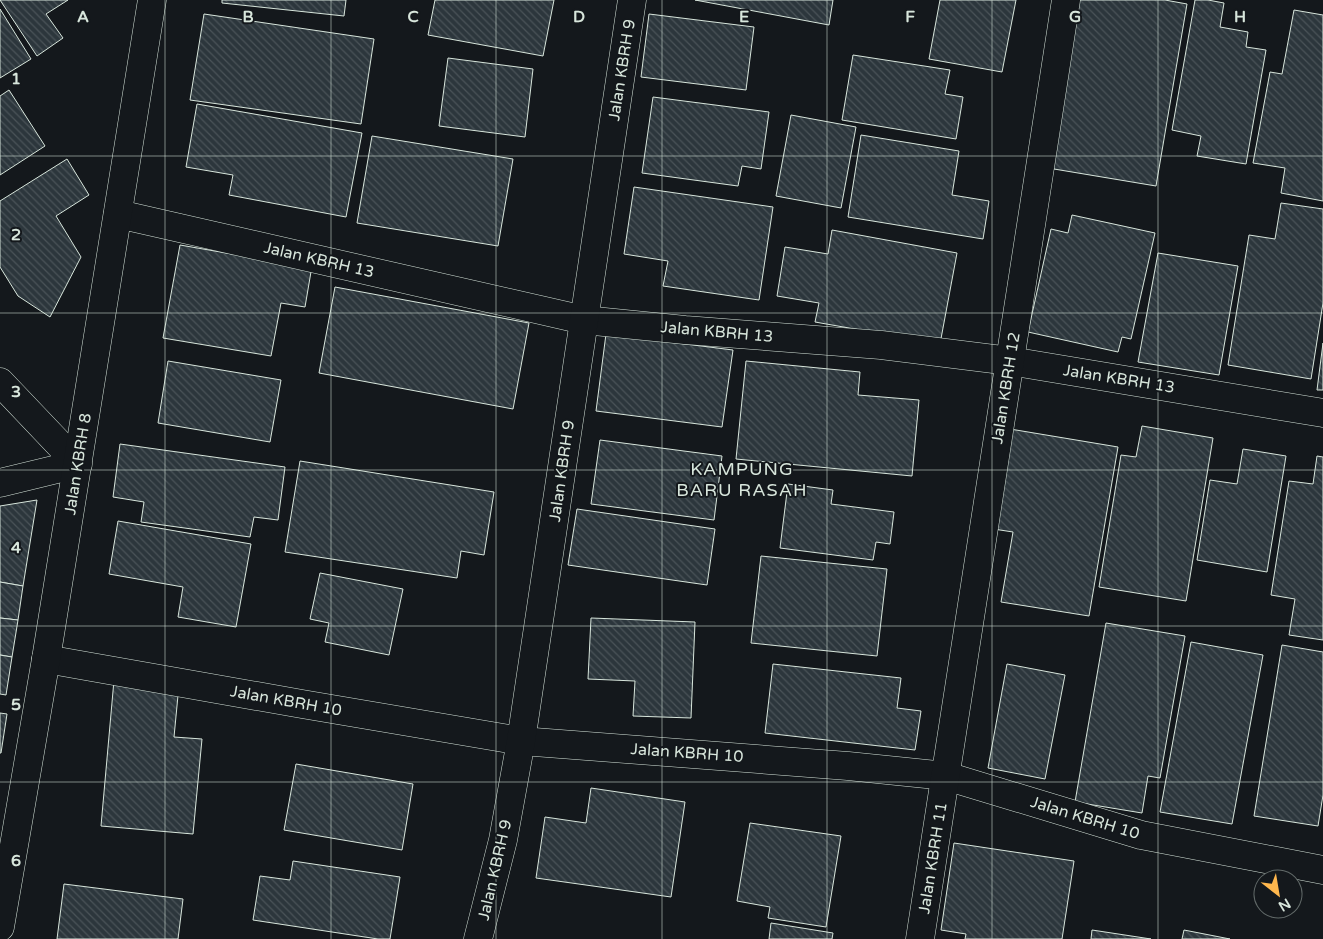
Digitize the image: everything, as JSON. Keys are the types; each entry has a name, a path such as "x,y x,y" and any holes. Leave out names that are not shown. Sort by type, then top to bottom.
{"street":[{"name":"Jalan KBRH 8","path":"0,927 78,464 152,0"},
{"name":"Jalan KBRH 9","path":"478,939 504,840 632,0"},
{"name":"Jalan KBRH 12","path":"946,776 1066,0"},
{"name":"Jalan KBRH 13","path":"118,214 584,320 881,345 1010,361 1323,413"},
{"path":"0,382 78,464 0,483"},
{"name":"Jalan KBRH 10","path":"46,659 520,741 848,766 946,776 1141,835 1323,870"},
{"name":"Jalan KBRH 11","path":"920,939 946,776"}],"building":[{"path":"0,0 68,0 46,14 63,38 37,56"},
{"path":"222,0 346,0 344,16 222,3"},
{"path":"435,0 554,0 543,56 428,35"},
{"path":"695,0 833,0 829,25"},
{"path":"940,0 1016,0 1002,72 929,59"},
{"path":"1077,0 1165,0 1187,4 1156,186 1048,168"},
{"path":"1195,0 1224,3 1220,27 1248,32 1246,47 1266,50 1246,164 1197,156 1201,136 1172,130"},
{"path":"0,9 31,59 0,78"},
{"path":"1294,10 1323,15 1323,201 1281,193 1285,168 1253,163 1270,72 1282,74"},
{"path":"204,14 374,39 361,124 190,100"},
{"path":"649,14 754,27 746,90 641,77"},
{"path":"853,55 950,70 945,94 963,97 956,139 842,120"},
{"path":"448,58 533,69 525,137 439,126"},
{"path":"9,90 45,146 0,175 0,96"},
{"path":"653,97 769,112 761,169 742,166 738,186 642,173"},
{"path":"197,104 362,133 346,217 229,195 233,175 186,167"},
{"path":"791,115 856,127 841,208 776,196"},
{"path":"861,135 959,151 952,195 989,201 983,239 848,217"},
{"path":"372,136 513,159 498,246 357,223"},
{"path":"67,159 89,195 56,216 81,257 50,317 18,296 0,267 0,201"},
{"path":"634,187 773,207 759,300 663,286 668,261 624,254"},
{"path":"1281,203 1323,209 1323,303 1311,379 1228,365 1249,235 1275,239"},
{"path":"1072,215 1155,233 1131,339 1122,337 1118,352 1028,332 1051,229 1068,233"},
{"path":"832,230 957,253 940,344 815,322 819,303 777,296 785,247 828,254"},
{"path":"180,245 232,254 313,260 305,307 281,303 271,356 163,338"},
{"path":"1158,253 1238,266 1219,375 1138,362"},
{"path":"335,287 529,323 513,409 319,373"},
{"path":"606,334 733,350 722,427 596,411"},
{"path":"1323,343 1323,390 1317,390"},
{"path":"168,361 281,380 270,442 158,423"},
{"path":"746,361 860,372 858,395 919,400 912,476 736,459"},
{"path":"1142,426 1213,438 1186,601 1099,587 1121,455 1136,457"},
{"path":"1004,428 1118,447 1089,616 1001,602 1013,532 987,528"},
{"path":"600,440 722,456 714,520 591,504"},
{"path":"120,444 285,467 278,520 254,517 250,537 141,522 144,502 113,497"},
{"path":"1243,449 1286,456 1267,572 1197,560 1210,480 1237,484"},
{"path":"1317,456 1323,457 1323,640 1289,635 1295,599 1271,595 1289,481 1313,484"},
{"path":"300,461 494,492 484,555 461,551 457,578 285,552"},
{"path":"788,484 833,490 831,504 894,512 890,544 876,542 873,560 780,548"},
{"path":"37,500 23,586 0,582 0,506"},
{"path":"577,509 715,529 707,585 568,565"},
{"path":"118,521 251,544 236,627 178,617 183,587 109,574"},
{"path":"761,556 887,569 877,656 751,643"},
{"path":"320,573 403,589 389,655 325,642 329,623 310,619"},
{"path":"0,582 23,586 18,620 0,618"},
{"path":"0,618 18,620 12,657 0,655"},
{"path":"591,618 695,622 691,718 633,716 635,681 588,679"},
{"path":"1106,623 1185,636 1160,778 1148,776 1142,813 1075,802"},
{"path":"1191,642 1263,655 1232,824 1160,812"},
{"path":"1282,645 1323,652 1323,795 1318,826 1254,816"},
{"path":"0,655 12,657 6,695 0,694"},
{"path":"773,664 901,678 897,708 921,711 915,750 765,733"},
{"path":"1007,664 1065,675 1045,779 988,768"},
{"path":"114,680 179,685 174,737 202,739 193,834 101,826"},
{"path":"0,713 7,714 1,753 0,753"},
{"path":"296,764 413,784 402,850 284,830"},
{"path":"591,788 685,802 671,897 536,878 545,817 586,823"},
{"path":"750,823 841,836 826,927 768,918 770,907 737,901"},
{"path":"954,843 1074,861 1062,939 965,939 966,934 941,930"},
{"path":"293,861 400,877 390,939 378,939 253,920 260,876 290,880"},
{"path":"64,884 183,899 178,939 57,939"},
{"path":"771,923 833,933 832,939 769,939"},
{"path":"1092,930 1151,939 1091,939"},
{"path":"1184,930 1230,939 1182,939"}],"district":[{"name":"KAMPUNG BARU RASAH","path":"742,479"}]}
